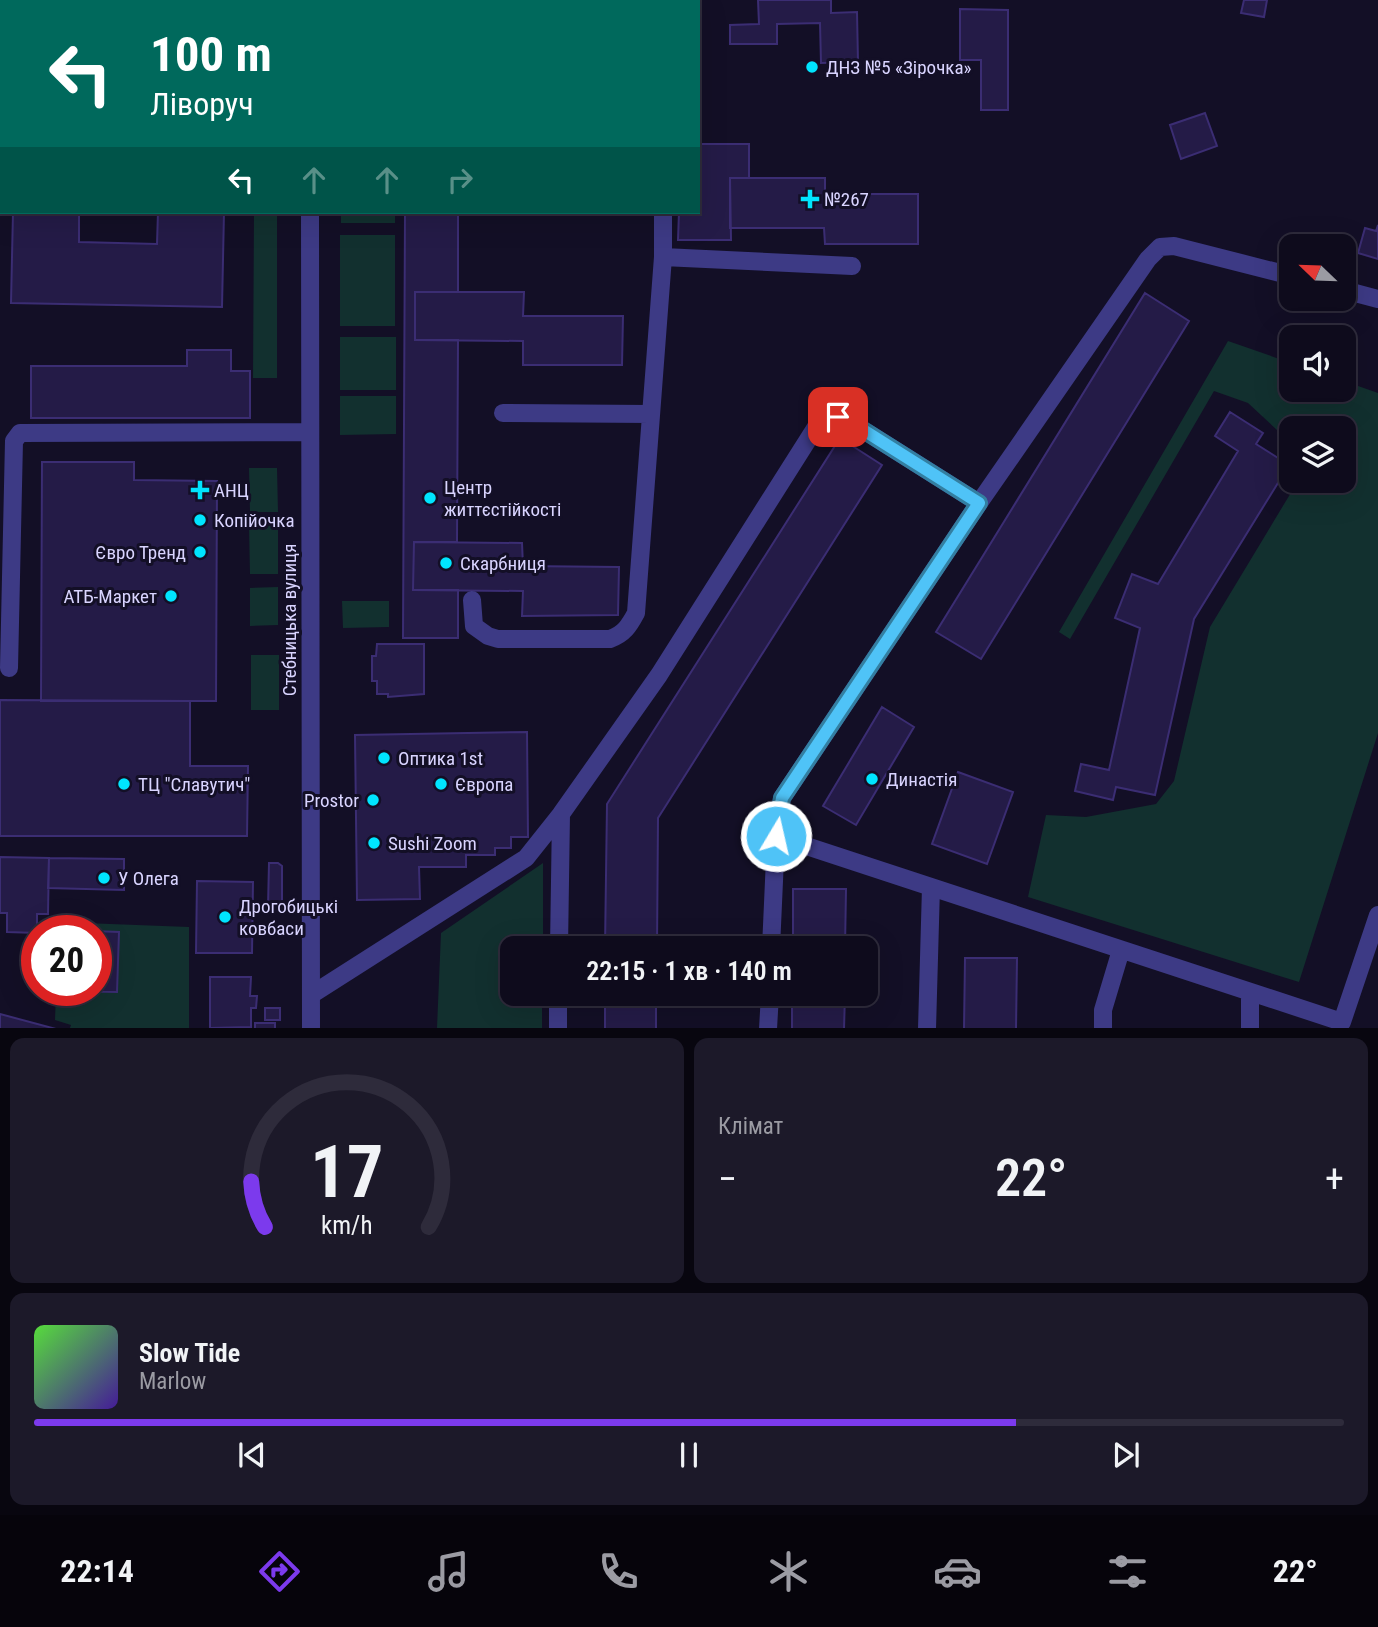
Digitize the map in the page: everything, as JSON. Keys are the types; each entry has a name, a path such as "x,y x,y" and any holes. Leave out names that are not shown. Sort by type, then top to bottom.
{"street":[{"name":"Стебницька вулиця","path":"310,214 311,1028"},
{"path":"472,600 474,626 488,636 498,639 610,639 626,631 636,612 663,257 663,214"},
{"path":"772,936 776,836 782,798 979,503 1148,259 1160,247 1185,248 1279,273"},
{"path":"663,257 852,266"},
{"path":"1356,293 1378,299"},
{"path":"503,413 651,414"},
{"path":"311,995 526,858 561,814 659,675 816,427 826,418 838,417 849,421 979,503"},
{"path":"9,668 14,441 20,433 310,432"},
{"path":"559,936 561,814"},
{"path":"776,836 1342,1022 1378,915"},
{"path":"927,1028 930,887"},
{"path":"1103,1028 1103,1010 1121,950"},
{"path":"1250,993 1250,1028"},
{"path":"558,1006 558,1028"},
{"path":"768,1028 769,1006"}],"green space":[{"path":"254,214 277,214 277,378 253,378"},
{"path":"341,214 395,214 395,223 341,223"},
{"path":"340,235 395,235 395,326 340,326"},
{"path":"340,337 396,337 396,390 340,390"},
{"path":"1228,341 1279,359 1279,402 1356,402 1356,385 1378,393 1378,733 1299,982 1028,897 1046,815 1086,817 1156,804 1174,781 1210,627 1291,493 1356,493 1356,416 1279,416 1279,432 1248,403 1214,391 1070,639 1059,632"},
{"path":"340,396 396,396 396,434 340,435"},
{"path":"249,468 277,468 278,512 250,512"},
{"path":"249,525 278,525 278,574 250,574"},
{"path":"278,587 278,625 250,626 250,588"},
{"path":"342,601 389,601 389,627 343,628"},
{"path":"251,655 279,655 279,710 251,710"},
{"path":"543,863 543,936 500,936 500,1006 542,1006 542,1028 437,1028 441,933"},
{"path":"112,924 189,927 189,1028 70,1028 71,1025 55,1020 55,1006 112,1006"}],"building":[{"path":"758,0 831,0 831,13 857,12 858,62 821,63 820,23 777,24 777,44 730,44 730,25 759,24"},
{"path":"1244,0 1267,0 1264,17 1241,13"},
{"path":"960,9 1008,10 1008,110 981,110 981,60 960,60"},
{"path":"1205,113 1217,146 1181,159 1170,125"},
{"path":"700,144 749,144 749,178 730,178 731,240 678,240 679,214 700,214"},
{"path":"730,178 825,178 825,194 918,194 918,244 825,244 824,228 730,228"},
{"path":"13,214 79,214 79,242 157,244 158,214 224,214 222,307 11,303"},
{"path":"405,214 458,214 458,292 415,292 415,340 458,340 457,542 414,542 413,590 458,590 458,638 403,638"},
{"path":"1378,225 1378,259 1358,253 1365,228 1376,231"},
{"path":"415,292 524,292 523,316 623,316 622,365 523,365 523,341 415,340"},
{"path":"1145,293 1189,321 981,659 936,632"},
{"path":"187,350 231,350 231,371 250,371 250,418 31,418 31,366 187,366"},
{"path":"1230,412 1263,433 1256,444 1279,459 1279,481 1194,619 1155,795 1116,787 1113,800 1075,791 1081,764 1109,770 1140,628 1115,618 1132,574 1158,584 1238,451 1215,436"},
{"path":"840,438 882,465 658,818 657,936 605,936 607,804"},
{"path":"42,462 134,462 134,480 217,481 216,701 41,701"},
{"path":"414,542 522,543 523,566 619,567 618,615 522,616 523,591 413,590"},
{"path":"377,644 424,644 424,694 388,697 388,694 377,694 377,681 372,681 372,656 376,656"},
{"name":"ТЦ \"Славутич\"","path":"0,700 190,701 190,766 248,766 247,836 0,836"},
{"path":"882,707 914,727 856,825 823,806"},
{"name":"Європа","path":"527,732 528,837 511,837 511,848 495,848 495,855 466,855 466,867 419,867 420,899 357,900 355,735"},
{"path":"958,772 1013,792 987,864 932,844"},
{"path":"0,857 49,858 48,914 21,915 21,932 7,932 7,913 0,913"},
{"path":"49,858 124,859 124,890 48,888"},
{"path":"269,863 282,866 282,907 268,907"},
{"name":"Дрогобицькі ковбаси","path":"197,881 253,882 252,953 196,953"},
{"path":"793,889 846,889 845,936 793,936"},
{"path":"112,932 119,932 117,992 112,992"},
{"path":"965,958 1017,958 1016,1028 964,1028"},
{"path":"210,977 251,977 250,996 257,996 256,1008 251,1008 251,1027 210,1028"},
{"path":"605,1006 656,1006 656,1028 605,1028"},
{"path":"792,1006 845,1006 844,1028 792,1028"},
{"path":"265,1008 280,1008 280,1020 265,1020"},
{"path":"0,1014 52,1028 0,1028"},
{"path":"255,1023 275,1023 275,1028 255,1028"}],"place":[{"name":"ДНЗ №5 «Зірочка»","path":"812,67"},
{"name":"№267","path":"810,199"},
{"name":"АНЦ","path":"200,490"},
{"name":"Центр життєстійкості","path":"430,498"},
{"name":"Копійочка","path":"200,520"},
{"name":"Євро Тренд","path":"200,552"},
{"name":"Скарбниця","path":"446,563"},
{"name":"АТБ-Маркет","path":"171,596"},
{"name":"Оптика 1st","path":"384,758"},
{"name":"Династія","path":"872,779"},
{"name":"ТЦ \"Славутич\"","path":"124,784"},
{"name":"Європа","path":"441,784"},
{"name":"Prostor","path":"373,800"},
{"name":"Sushi Zoom","path":"374,843"},
{"name":"У Олега","path":"104,878"},
{"name":"Дрогобицькі ковбаси","path":"225,917"}],"route":[{"path":"776,836 782,798 979,503 849,421 838,417"}]}
